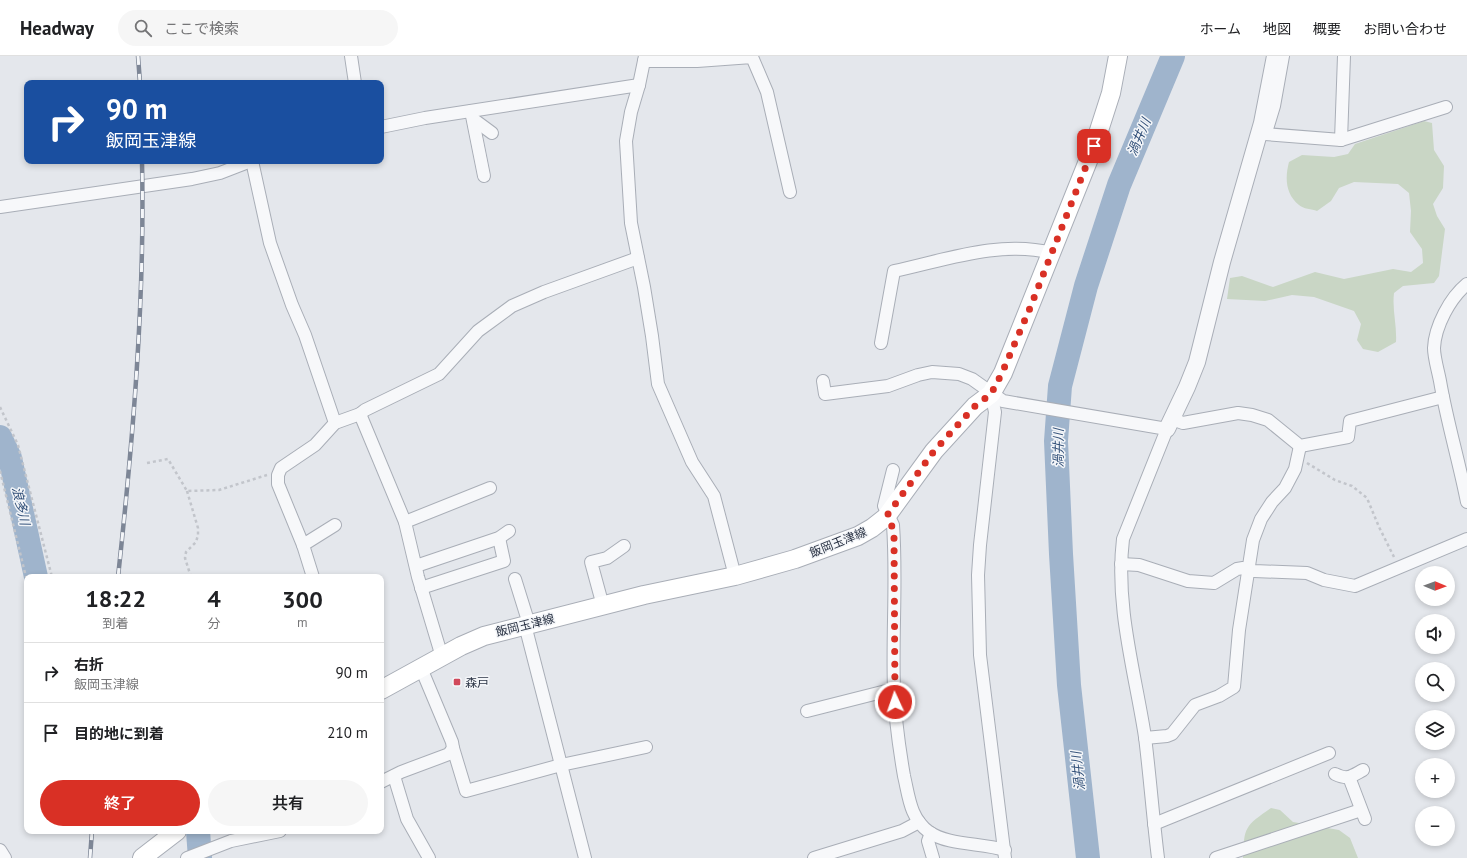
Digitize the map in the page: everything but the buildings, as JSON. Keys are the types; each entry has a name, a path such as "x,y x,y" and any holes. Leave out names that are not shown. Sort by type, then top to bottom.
{"main road":[{"name":"飯岡玉津線","path":"384,688 484,636 644,595 735,576 795,559 858,536 872,528 888,514 934,451 975,406 997,397 1006,366 1052,253 1105,115 1118,56"},
{"path":"146,857 173,834"}],"street":[{"path":"352,56 355,80"},
{"path":"1158,858 1145,738 1127,636 1122,592 1123,539 1197,362 1270,89 1274,56"},
{"path":"1251,163 1265,134 1274,106 1283,56"},
{"path":"1341,140 1344,56"},
{"path":"735,576 714,496 692,462 658,384 652,336 631,223 626,141 630,112 639,85 644,59 697,61 752,57 767,92 790,192"},
{"path":"384,127 472,115 639,85"},
{"path":"1265,134 1341,140 1446,108"},
{"path":"472,115 492,133"},
{"path":"472,115 484,176"},
{"path":"0,207 192,179 220,173 243,164"},
{"path":"252,164 270,243 292,305 305,335 335,423"},
{"path":"881,342 894,271 935,262 967,252 1034,249 1052,253"},
{"path":"312,574 303,545 278,484 278,475 281,468 315,444 335,423 360,414 365,410 439,374 478,331 512,306 544,292 638,258"},
{"path":"1467,284 1447,311 1436,336 1434,349 1447,420 1459,459 1467,502"},
{"path":"823,381 825,394 888,386 918,375 932,372 959,374 972,379 997,397 1098,417 1170,424 1238,413 1252,415 1268,420 1299,451"},
{"path":"997,397 978,574 980,655 1005,854"},
{"path":"1299,451 1348,437 1350,421 1443,398"},
{"path":"360,414 405,522 421,588 442,657"},
{"path":"1145,738 1167,736 1172,734 1195,705 1234,687 1248,569 1253,540 1261,519 1272,502 1285,488 1295,469 1299,451"},
{"path":"893,470 884,506 894,533 894,689 898,741 911,809 919,822 931,833 958,843 990,845 1005,854"},
{"path":"405,522 490,488"},
{"path":"303,545 335,525"},
{"path":"416,566 499,538 509,531"},
{"path":"421,588 504,561 499,538"},
{"path":"1122,564 1139,565 1188,582 1214,583 1237,569 1248,569 1307,573 1324,580 1355,586 1467,539"},
{"path":"603,606 591,562 607,558 624,546"},
{"path":"515,579 585,858"},
{"path":"421,668 452,742 466,791 561,765 646,747"},
{"path":"807,711 894,689"},
{"path":"384,781 449,754 453,748"},
{"path":"1154,824 1329,753"},
{"path":"1335,774 1344,778 1363,770"},
{"path":"394,776 406,818 429,858"},
{"path":"1216,858 1363,814 1349,777"},
{"path":"814,858 902,831 919,822"},
{"path":"931,833 928,841 933,858"},
{"path":"189,857 231,841 265,834"},
{"path":"0,850 5,858"}],"path":[{"path":"0,407 18,446 51,574"},
{"path":"1299,451 1335,480 1356,488 1367,498 1379,527 1400,568"},
{"path":"147,463 168,459 187,491 198,528 196,542 186,552 187,564 190,574"},
{"path":"0,471 25,574"},
{"path":"187,491 219,490 267,475 278,475"}],"green space":[{"path":"1424,121 1432,123 1434,150 1444,166 1443,188 1433,204 1437,216 1445,229 1439,276 1434,283 1403,286 1394,293 1396,342 1378,352 1363,349 1357,340 1361,324 1354,311 1314,297 1292,295 1265,301 1227,299 1230,278 1242,276 1273,287 1315,272 1344,279 1393,269 1411,272 1423,263 1422,249 1410,232 1411,211 1409,193 1398,184 1354,182 1339,188 1331,201 1317,211 1303,207 1294,201 1287,185 1287,174 1289,162 1302,155 1334,157 1348,154 1355,144"},
{"path":"1271,808 1280,810 1293,822 1339,830 1350,838 1358,858 1243,858 1245,833 1256,819"}],"waterway":[{"name":"渦井川","path":"1088,858 1069,685 1061,554 1056,441 1060,386 1086,286 1119,185 1173,56"},
{"name":"浪多川","path":"0,437 10,458 35,574"},
{"name":"浪多川","path":"198,834 200,858"}],"railway":[{"path":"138,56 140,80"},
{"path":"118,574 137,369 142,265 142,164"},
{"path":"90,858 92,834"}],"place":[{"name":"森戸","path":"457,682"}],"route":[{"path":"895,702 894,533 888,514 934,451 975,406 991,394 1002,373 1030,308 1094,146"}]}
